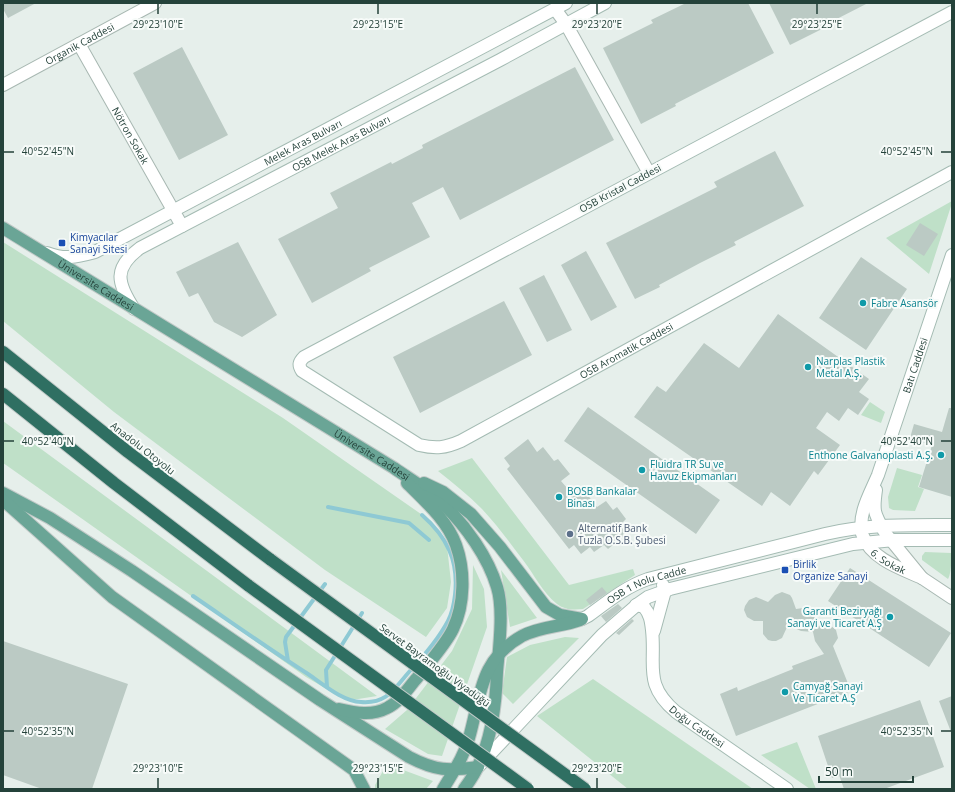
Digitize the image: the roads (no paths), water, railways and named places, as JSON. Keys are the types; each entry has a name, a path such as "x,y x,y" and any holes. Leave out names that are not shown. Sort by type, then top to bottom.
{"highway":[{"name":"Anadolu Otoyolu","path":"3,352 128,452 271,560"},
{"path":"3,394 114,483 249,586 528,789"},
{"name":"Servet Bayramoğlu Viyadüğü","path":"271,560 584,789"}],"main road":[{"name":"Üniversite Caddesi","path":"3,228 394,468 424,488 443,504 458,521 479,549 497,588 500,613 496,693 493,713 486,747 478,767 464,789"},
{"path":"394,468 443,492 471,514 500,547 546,607 560,616 582,619"},
{"path":"332,708 358,713 374,713 388,708 402,696 432,660 453,629 458,612 462,580 456,545 447,528 435,512 394,468"},
{"path":"3,493 50,518 132,571 332,708 409,757 424,765 435,768 454,770 478,767"},
{"path":"3,500 112,597 354,770 364,789"},
{"name":"OSB 1 Nolu Cadde","path":"443,789 460,761 469,738 480,686 487,671 498,654 509,644 539,629 568,625 582,619"}],"street":[{"name":"Organik Caddesi","path":"3,85 155,3"},
{"name":"OSB Melek Aras Bulvarı","path":"134,309 124,294 121,279 122,267 128,257 140,248 500,60 605,3"},
{"path":"561,6 566,24 649,173"},
{"name":"Melek Aras Bulvarı","path":"35,248 56,256 73,258 95,252 561,6"},
{"name":"OSB Kristal Caddesi","path":"302,371 299,366 300,361 304,357 952,12"},
{"name":"Nötron Sokak","path":"79,44 182,226"},
{"name":"OSB Aromatik Caddesi","path":"302,371 419,445 433,448 449,447 952,172"},
{"name":"Batı Caddesi","path":"863,535 861,519 863,510 878,475 950,269 952,255"},
{"name":"Batı Caddesi","path":"878,475 874,514 885,532"},
{"name":"OSB 1 Nolu Cadde","path":"582,619 626,589 636,584 825,534 863,535 952,525"},
{"name":"OSB 1 Nolu Cadde","path":"478,767 598,640 636,605 648,597 665,591 838,547 863,535 885,532 952,540"},
{"name":"6. Sokak","path":"885,532 922,578"},
{"name":"6. Sokak","path":"863,535 880,557 922,578 952,598"},
{"path":"654,578 663,583 665,591"},
{"name":"Doğu Caddesi","path":"653,636 665,591"},
{"name":"Doğu Caddesi","path":"636,605 644,607 649,613 653,636 653,676 655,684 663,700 676,712 787,789"}],"waterway":[{"path":"328,507 409,523 429,540"},
{"path":"193,596 326,687 347,699 361,702 377,701 389,694 430,648 440,635 453,608 456,583 453,561 449,550 438,532 422,515"},
{"path":"288,661 285,642 286,637 325,584"},
{"path":"327,687 326,670 362,613"}],"place":[{"name":"Kimyacılar Sanayi Sitesi","path":"62,243"},
{"name":"Fabre Asansör","path":"863,303"},
{"name":"Narplas Plastik Metal A.Ş.","path":"808,367"},
{"name":"Enthone Galvanoplasti A.Ş.","path":"941,455"},
{"name":"Fluidra TR Su ve Havuz Ekipmanları","path":"642,470"},
{"name":"BOSB Bankalar Binası","path":"559,497"},
{"name":"Alternatif Bank Tuzla O.S.B. Şubesi","path":"570,534"},
{"name":"Birlik Organize Sanayi","path":"785,570"},
{"name":"Garanti Beziryağı Sanayi ve Ticaret A.Ş","path":"890,617"},
{"name":"Camyağ Sanayi Ve Ticaret A.Ş","path":"785,692"}]}
